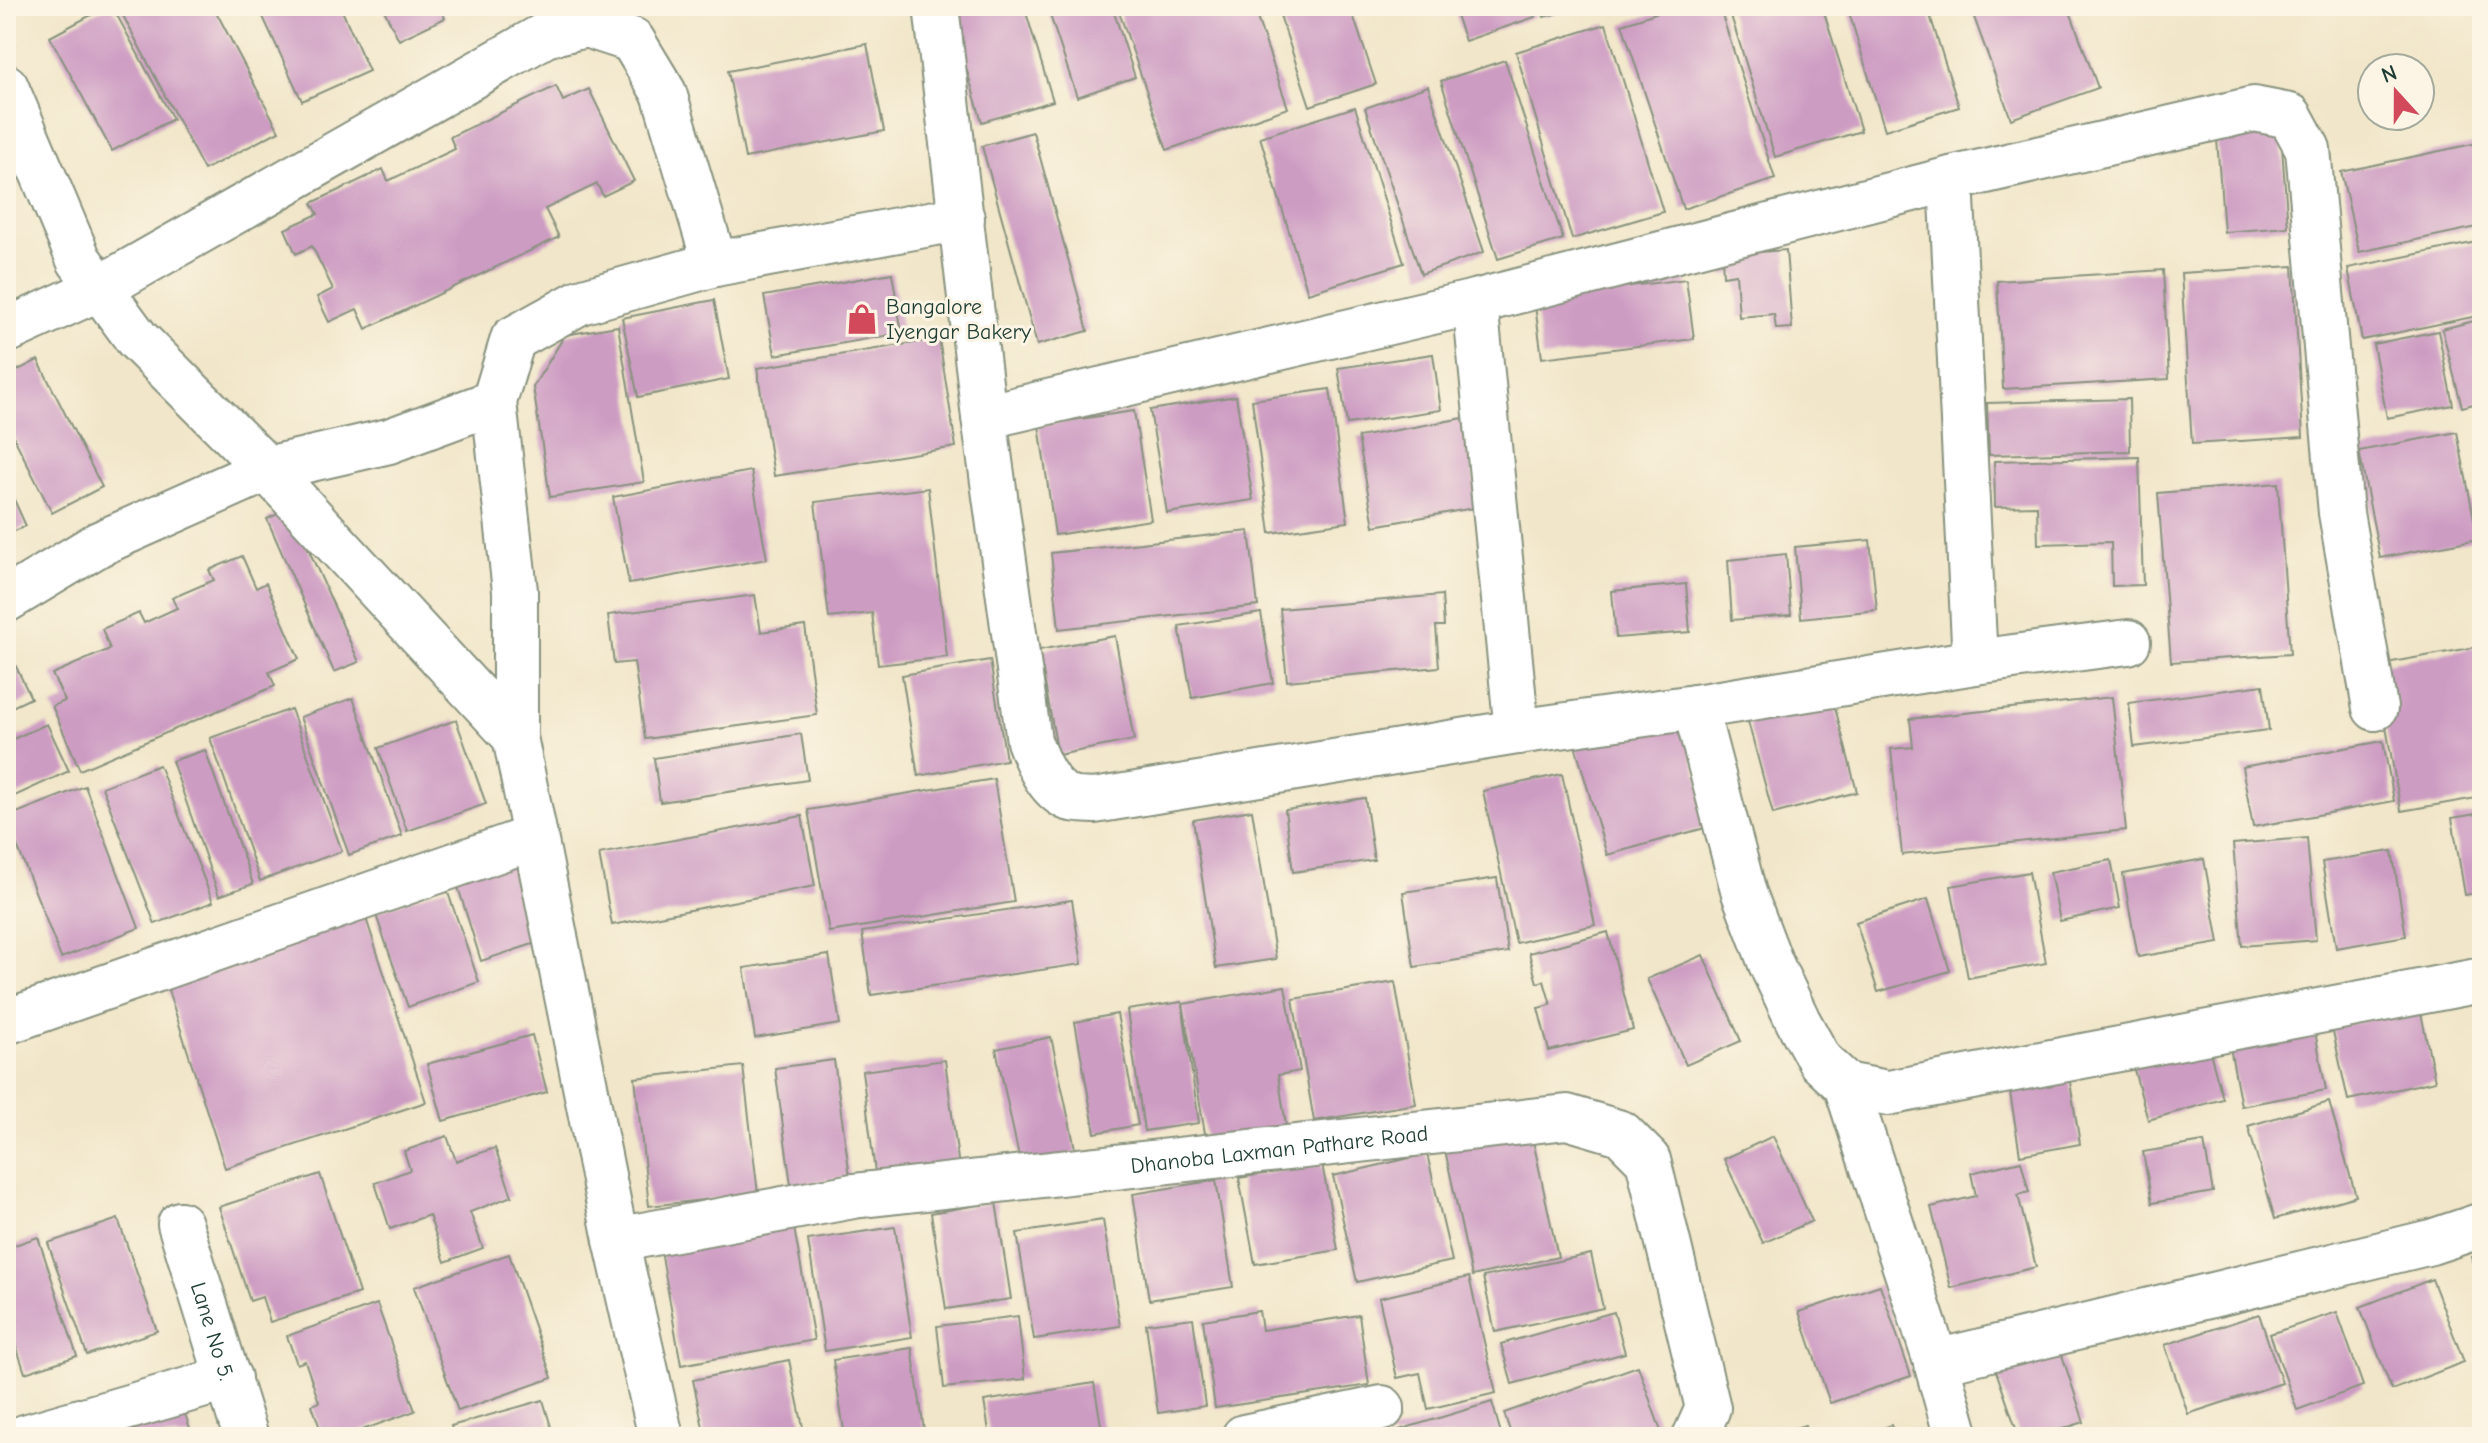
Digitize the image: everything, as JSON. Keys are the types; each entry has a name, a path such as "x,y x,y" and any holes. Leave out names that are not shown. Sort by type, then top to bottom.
{"street":[{"path":"936,6 984,417 1029,741 1050,783 1069,799 1094,801 1517,732 1975,662 2128,642"},
{"path":"6,331 100,288 545,35 586,25 632,40 664,93 715,264"},
{"path":"6,87 79,260 137,339 267,469 515,737"},
{"path":"984,417 1475,302 1951,179 2254,109 2290,116 2308,149 2341,513 2375,708"},
{"path":"1951,179 1975,662"},
{"path":"661,1437 616,1240 515,737 515,591 494,402 513,339 580,302 715,264 962,218"},
{"path":"1475,302 1517,732"},
{"path":"6,600 99,544 267,469 389,441 494,402"},
{"path":"1695,707 1744,893 1771,964 1820,1061 1846,1085 1936,1362 1957,1437"},
{"path":"6,1022 535,837"},
{"path":"1846,1085 1888,1093 2482,980"},
{"name":"Dhanoba Laxman Pathare Road","path":"616,1240 853,1196 1567,1117 1621,1133 1648,1160 1708,1408 1695,1437"},
{"name":"Lane No 5.","path":"180,1224 246,1437"},
{"path":"1936,1362 2431,1242 2482,1225"},
{"path":"25,1437 229,1378"},
{"path":"1244,1437 1382,1408"}],"building":[{"path":"112,6 173,119 112,151 50,37"},
{"path":"118,6 213,6 279,131 204,170"},
{"path":"258,6 340,6 369,71 302,101"},
{"path":"382,6 439,6 445,18 399,40"},
{"path":"948,6 1024,6 1053,101 982,122"},
{"path":"1047,6 1112,6 1135,77 1077,97"},
{"path":"1117,6 1253,6 1288,108 1167,150"},
{"path":"1277,6 1350,6 1376,84 1310,106"},
{"path":"1461,6 1531,6 1535,17 1465,41 1454,9"},
{"path":"1541,6 1580,6 1580,7 1544,17"},
{"path":"1677,6 1719,6 1775,179 1683,209 1622,24"},
{"path":"1728,6 1822,6 1861,131 1775,157"},
{"path":"1847,6 1927,6 1959,107 1885,130"},
{"path":"1970,6 2068,6 2098,88 2011,119"},
{"path":"1606,24 1663,212 1572,239 1516,52"},
{"path":"867,44 884,131 745,158 728,71"},
{"path":"1505,60 1563,239 1498,259 1441,81"},
{"path":"556,86 563,101 589,89 634,181 603,196 597,184 545,209 559,237 366,329 357,309 329,322 317,297 333,289 312,246 296,254 285,229 318,214 312,203 383,169 388,181 455,149 450,137"},
{"path":"1428,86 1484,252 1421,274 1365,108"},
{"path":"1355,107 1404,263 1308,293 1260,137"},
{"path":"2280,121 2288,227 2224,232 2216,126"},
{"path":"1033,132 1088,331 1037,345 982,146"},
{"path":"2482,142 2482,226 2359,252 2341,172"},
{"path":"2482,241 2482,315 2362,340 2348,268"},
{"path":"1786,250 1792,328 1776,329 1774,314 1739,317 1736,274 1723,276 1722,255"},
{"path":"2293,266 2303,437 2192,444 2181,273"},
{"path":"2163,270 2169,379 2003,389 1997,281"},
{"path":"892,273 902,333 775,355 764,296"},
{"path":"1686,279 1694,339 1542,358 1534,298"},
{"path":"714,300 729,379 638,397 622,318"},
{"path":"2482,319 2482,402 2462,407 2442,329"},
{"path":"618,326 644,482 550,497 533,387 565,335"},
{"path":"2438,331 2453,405 2387,418 2373,344"},
{"path":"939,339 956,447 774,476 757,368"},
{"path":"1433,354 1441,410 1347,424 1338,368"},
{"path":"38,360 102,487 52,513 6,422 6,376"},
{"path":"1330,389 1348,522 1270,533 1252,400"},
{"path":"1236,396 1253,500 1167,513 1150,410"},
{"path":"2129,399 2130,451 1989,455 1987,403"},
{"path":"1134,411 1151,520 1055,535 1039,425"},
{"path":"1464,418 1479,507 1374,526 1358,437"},
{"path":"2457,432 2478,539 2380,558 2359,451"},
{"path":"2139,457 2143,585 2112,586 2111,542 2038,544 2037,506 1995,507 1994,461"},
{"path":"751,471 767,559 629,584 613,497"},
{"path":"6,482 26,526 6,535"},
{"path":"2278,483 2290,654 2171,662 2158,493"},
{"path":"928,488 947,657 878,665 872,613 829,618 815,502"},
{"path":"290,508 359,662 334,672 267,519"},
{"path":"1249,531 1258,606 1059,629 1051,553"},
{"path":"1870,540 1877,610 1801,618 1795,547"},
{"path":"1786,554 1791,615 1732,620 1728,560"},
{"path":"242,556 256,588 266,583 299,659 269,672 275,686 80,770 52,706 65,701 52,674 110,649 102,629 139,613 144,623 177,608 172,598 214,580 209,570"},
{"path":"1686,584 1690,632 1616,638 1612,591"},
{"path":"755,595 761,632 805,626 817,715 645,739 634,662 614,664 608,615"},
{"path":"1442,595 1444,626 1436,626 1439,667 1287,681 1280,609"},
{"path":"1261,613 1273,683 1192,698 1179,626"},
{"path":"1115,636 1134,740 1058,755 1039,650"},
{"path":"2482,646 2482,797 2401,811 2375,665"},
{"path":"12,658 31,698 6,710 6,661"},
{"path":"990,660 1006,760 918,776 902,675"},
{"path":"2263,685 2269,730 2134,747 2129,703"},
{"path":"1831,692 1857,792 1773,814 1746,714"},
{"path":"2112,697 2126,830 1902,855 1891,749 1913,747 1910,719"},
{"path":"353,698 402,836 349,855 300,717"},
{"path":"291,709 342,851 260,881 210,738"},
{"path":"1680,714 1712,826 1607,855 1575,745"},
{"path":"456,720 486,804 407,831 378,748"},
{"path":"47,724 69,771 6,800 6,742"},
{"path":"801,734 808,780 660,802 654,758"},
{"path":"2383,741 2394,801 2253,827 2242,767"},
{"path":"205,750 253,884 219,896 172,761"},
{"path":"159,765 213,902 155,924 102,787"},
{"path":"1562,774 1595,925 1516,943 1483,791"},
{"path":"994,779 1014,902 829,932 808,810"},
{"path":"85,786 139,928 61,958 6,817"},
{"path":"1365,798 1374,860 1293,872 1285,810"},
{"path":"1252,810 1276,959 1216,968 1193,820"},
{"path":"2482,813 2482,892 2465,895 2452,818"},
{"path":"802,816 815,886 612,925 599,854"},
{"path":"2307,838 2316,940 2242,946 2233,844"},
{"path":"2392,851 2406,936 2336,948 2322,862"},
{"path":"514,852 542,941 481,961 453,871"},
{"path":"2204,859 2219,943 2138,957 2123,874"},
{"path":"2111,860 2120,908 2060,921 2050,872"},
{"path":"2029,872 2046,963 1968,978 1951,886"},
{"path":"1497,878 1508,952 1414,967 1403,892"},
{"path":"446,887 479,982 408,1007 375,912"},
{"path":"1928,899 1950,971 1878,992 1856,922"},
{"path":"1072,900 1082,964 871,995 862,932"},
{"path":"364,912 426,1102 225,1168 164,977"},
{"path":"1608,932 1633,1030 1549,1051 1538,1008 1551,1005 1544,981 1537,983 1529,953"},
{"path":"829,955 840,1024 755,1038 744,968"},
{"path":"1703,955 1741,1041 1686,1065 1647,979"},
{"path":"1395,982 1416,1104 1314,1121 1293,999"},
{"path":"1285,986 1300,1071 1278,1075 1287,1131 1207,1145 1183,1004"},
{"path":"1182,1002 1199,1123 1144,1131 1127,1010"},
{"path":"2420,1008 2435,1081 2348,1100 2332,1027"},
{"path":"1117,1014 1138,1125 1095,1133 1075,1022"},
{"path":"2314,1026 2326,1090 2241,1106 2229,1042"},
{"path":"532,1035 547,1092 443,1121 427,1064"},
{"path":"1051,1037 1076,1153 1021,1166 996,1049"},
{"path":"2206,1038 2223,1099 2148,1120 2131,1059"},
{"path":"834,1060 850,1177 791,1185 775,1068"},
{"path":"945,1060 959,1168 876,1180 862,1071"},
{"path":"743,1066 758,1194 649,1206 635,1078"},
{"path":"2069,1076 2080,1144 2020,1155 2009,1086"},
{"path":"2329,1102 2356,1196 2275,1219 2248,1126"},
{"path":"1531,1131 1558,1257 1472,1276 1445,1150"},
{"path":"447,1136 456,1161 495,1148 512,1196 470,1212 483,1248 445,1262 429,1215 390,1229 375,1183 410,1170 404,1151"},
{"path":"1773,1136 1812,1221 1763,1243 1724,1159"},
{"path":"2204,1142 2213,1192 2152,1203 2143,1152"},
{"path":"1427,1154 1452,1261 1357,1282 1333,1176"},
{"path":"2021,1161 2029,1192 2018,1195 2036,1267 1951,1288 1931,1207 1976,1196 1971,1173"},
{"path":"1322,1164 1338,1250 1255,1264 1239,1178"},
{"path":"320,1174 359,1293 270,1322 262,1297 250,1301 219,1207"},
{"path":"1216,1180 1233,1287 1149,1300 1133,1194"},
{"path":"996,1202 1011,1299 946,1309 931,1213"},
{"path":"118,1219 157,1331 87,1355 48,1243"},
{"path":"1103,1220 1120,1326 1034,1339 1017,1233"},
{"path":"793,1222 814,1340 681,1365 660,1245"},
{"path":"895,1227 912,1337 825,1351 808,1240"},
{"path":"38,1237 77,1356 25,1373 6,1315 6,1248"},
{"path":"509,1254 552,1378 458,1411 414,1287"},
{"path":"1591,1254 1603,1308 1495,1332 1483,1277"},
{"path":"2482,1254 2482,1285 2481,1285 2472,1257"},
{"path":"1469,1277 1496,1393 1428,1409 1420,1373 1397,1378 1379,1298"},
{"path":"2432,1279 2464,1362 2392,1390 2360,1307"},
{"path":"1880,1285 1911,1376 1830,1403 1799,1312"},
{"path":"377,1304 415,1411 343,1437 323,1437 312,1405 319,1402 305,1361 297,1364 287,1336"},
{"path":"1259,1311 1262,1330 1359,1315 1369,1385 1215,1408 1203,1320"},
{"path":"1614,1312 1625,1353 1512,1384 1501,1344"},
{"path":"2337,1312 2363,1386 2297,1410 2270,1334"},
{"path":"2259,1314 2282,1383 2188,1414 2165,1345"},
{"path":"1018,1316 1025,1379 944,1388 937,1326"},
{"path":"1193,1318 1205,1406 1158,1413 1146,1324"},
{"path":"2059,1346 2084,1422 2037,1437 2019,1437 1995,1368"},
{"path":"912,1348 925,1437 845,1437 833,1360"},
{"path":"789,1360 805,1437 705,1437 693,1380"},
{"path":"1638,1366 1663,1437 1512,1437 1504,1413"},
{"path":"1094,1383 1103,1437 990,1437 984,1401"},
{"path":"543,1400 554,1437 454,1437 451,1426"},
{"path":"1492,1402 1502,1437 1379,1437 1379,1436"},
{"path":"183,1408 193,1437 120,1437 118,1430"},
{"path":"1805,1425 1809,1437 1768,1437 1768,1436"},
{"path":"1891,1425 1895,1437 1860,1437"}],"place":[{"name":"Bangalore Iyengar Bakery","path":"862,319"}]}
